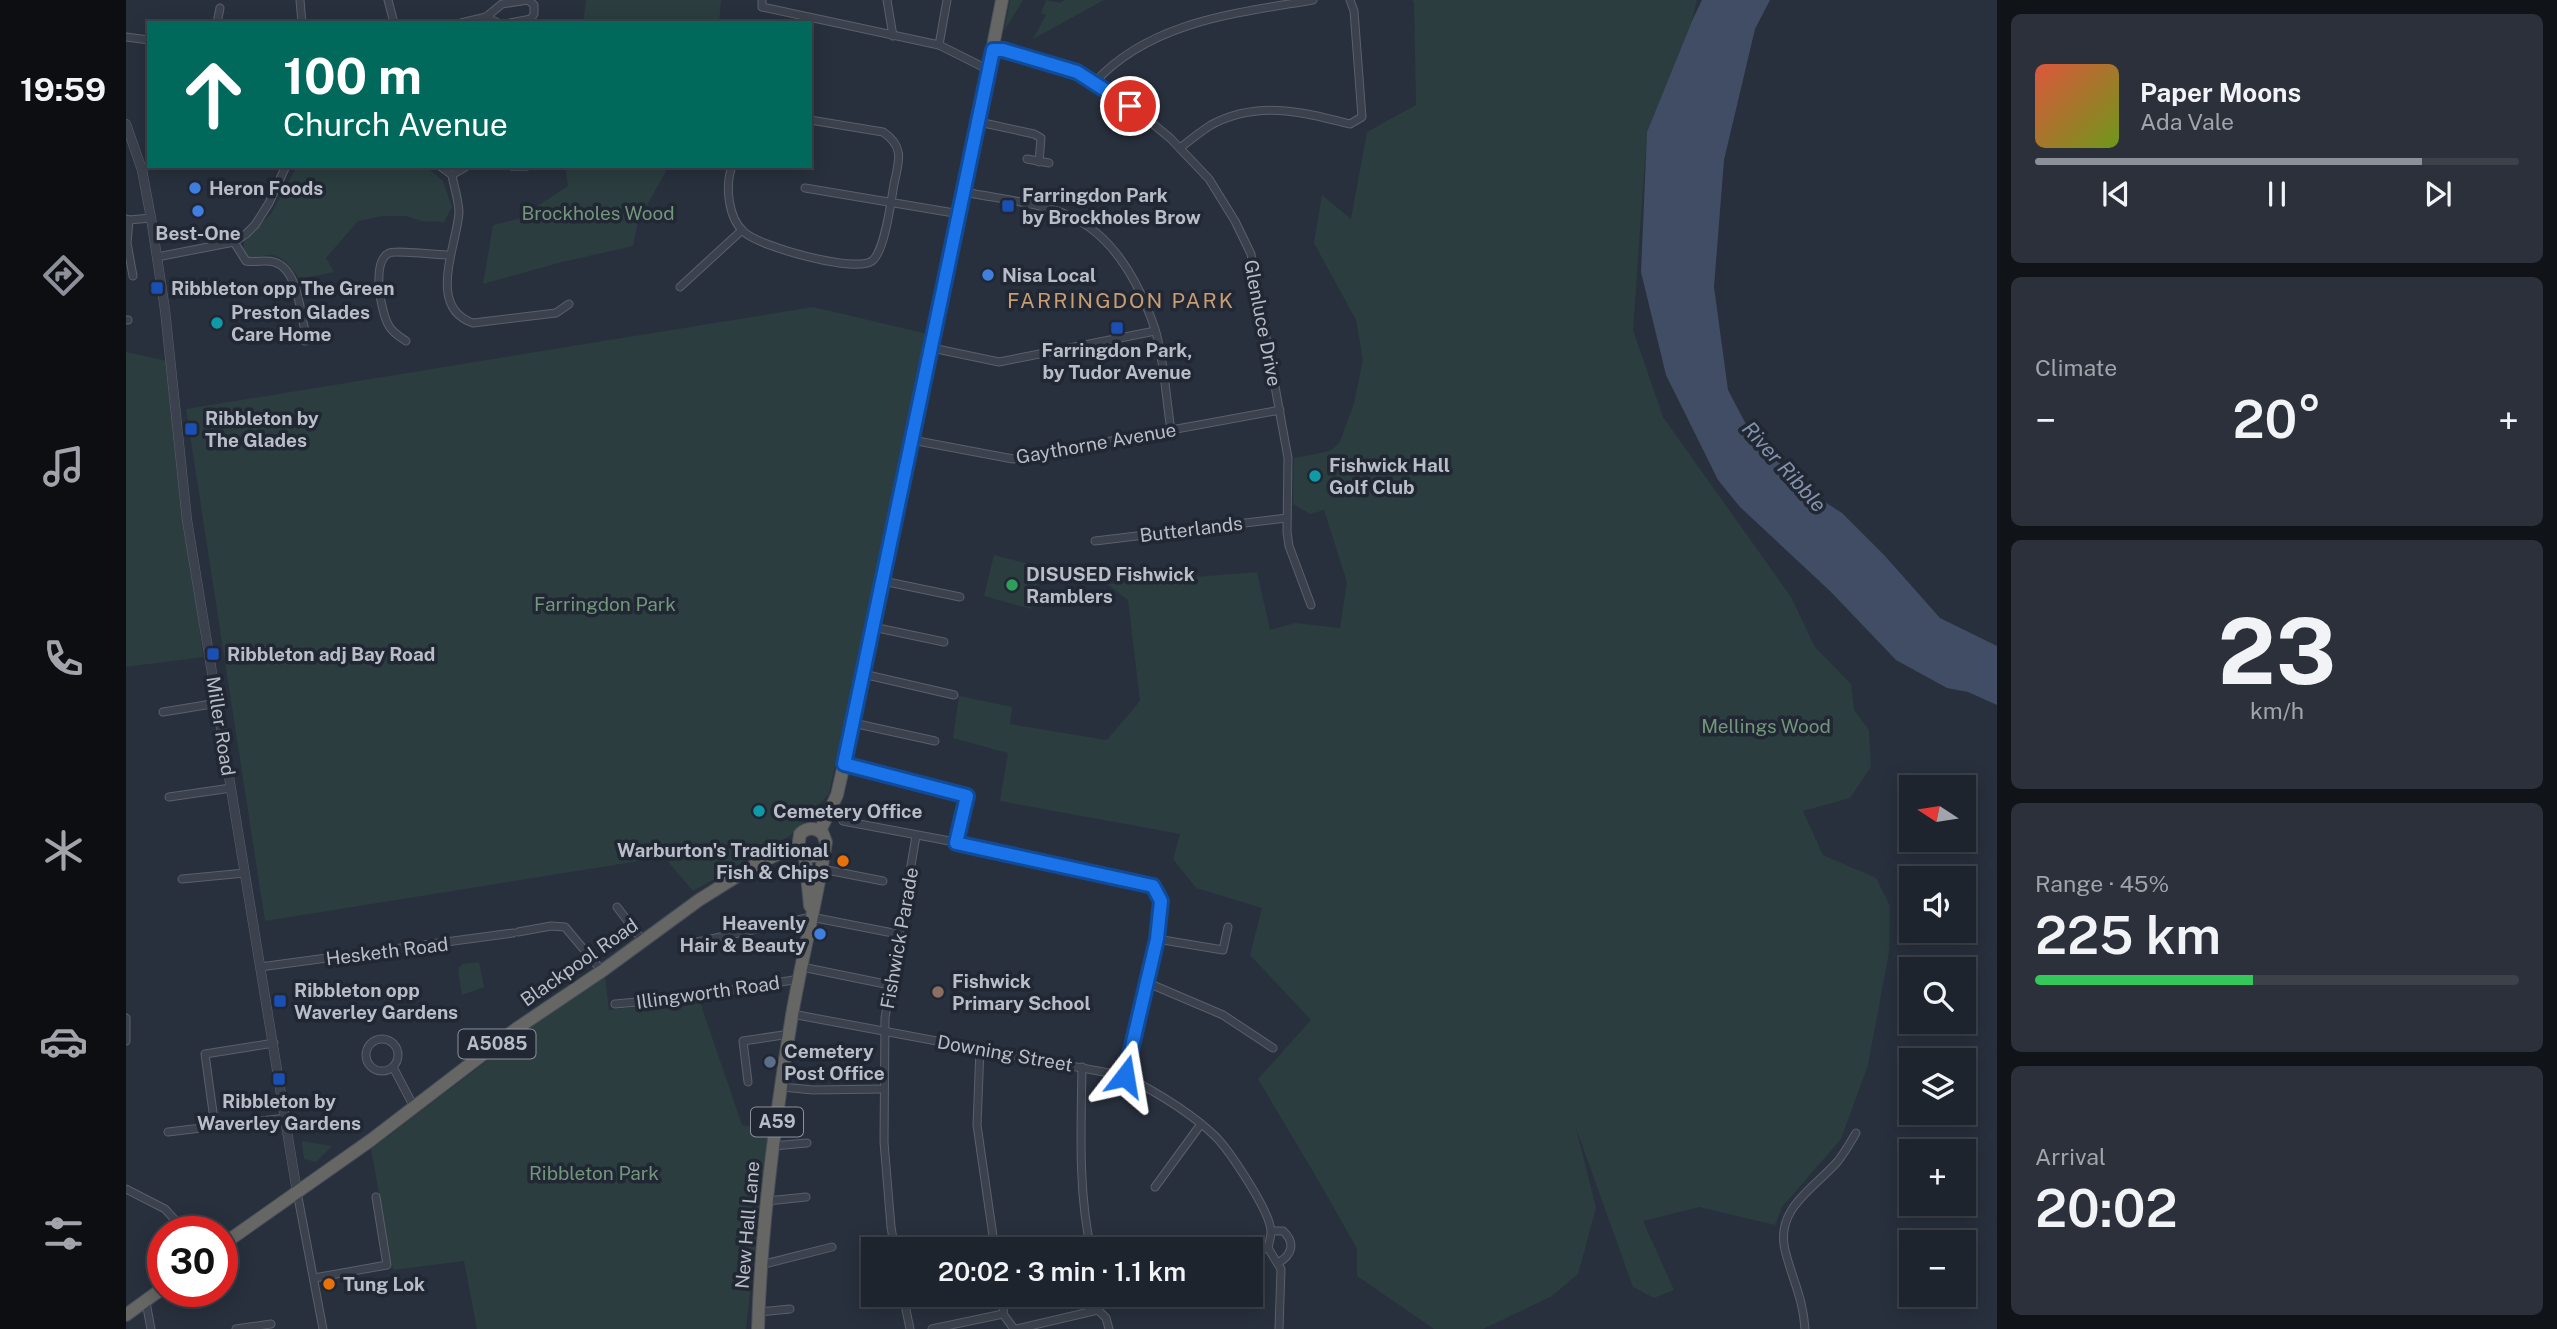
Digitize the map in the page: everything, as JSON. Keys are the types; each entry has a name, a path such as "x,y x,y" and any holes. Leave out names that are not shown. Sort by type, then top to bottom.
{"highway":[{"path":"820,831 837,794 853,723 965,192 1002,0"},
{"name":"Blackpool Road","path":"238,1234 414,1107 516,1029 602,971 699,900 755,865 810,853 798,838 803,831 811,828 820,831"},
{"name":"A59","path":"810,853 826,839 820,831"},
{"path":"810,853 822,869"},
{"name":"New Hall Lane","path":"810,853 811,917"},
{"name":"New Hall Lane","path":"758,1329 766,1201 773,1146 792,1014 822,869"},
{"path":"126,1315 146,1302"}],"street":[{"path":"300,0 302,21"},
{"path":"388,0 393,21"},
{"path":"471,21 486,18 502,4 528,0 534,5 534,15 531,19 520,21"},
{"path":"887,0 893,36"},
{"path":"939,45 947,0"},
{"path":"1095,82 1112,63 1142,44 1169,33 1219,16 1314,0"},
{"path":"1180,148 1212,125 1251,110 1294,110 1350,124 1362,117 1354,11 1350,0"},
{"path":"762,3 939,45 989,70"},
{"path":"217,21 220,8"},
{"path":"486,18 493,21"},
{"path":"126,37 147,40"},
{"name":"Glenluce Drive","path":"993,50 1003,50 1077,72 1130,106 1180,148 1209,178 1235,221 1251,254 1288,458 1289,546 1311,605"},
{"path":"732,168 728,191 734,218 741,231 783,252 853,265 873,260 879,252 890,204 899,162 898,146 883,132 812,120"},
{"path":"979,122 1034,134 1041,138 1039,162"},
{"name":"Miller Road","path":"126,124 142,170 151,218 187,520 297,1192 323,1329"},
{"path":"1027,159 1049,163"},
{"path":"157,257 234,242 256,225 285,168"},
{"path":"443,168 452,175 459,215 450,255 449,295 453,311 461,319 473,323 556,313 569,304"},
{"path":"452,175 464,168"},
{"path":"805,188 960,214"},
{"path":"965,192 1066,214 1099,237 1121,259 1139,290 1155,331 1171,430"},
{"path":"133,276 127,243 128,219 151,218"},
{"path":"680,287 741,231"},
{"path":"234,242 246,261 272,261 289,272 305,331 305,341"},
{"path":"406,341 391,330 384,313 379,272 381,261 389,253 398,252 450,255"},
{"path":"932,348 999,362 1155,331"},
{"name":"Gaythorne Avenue","path":"912,440 1013,458 1280,410"},
{"name":"Butterlands","path":"1095,541 1287,518"},
{"path":"883,581 960,597"},
{"path":"873,627 944,642"},
{"path":"863,674 954,695"},
{"path":"163,712 218,703"},
{"path":"853,723 935,741"},
{"path":"844,764 967,796 956,843"},
{"path":"170,797 231,788"},
{"path":"843,821 1153,886 1161,901 1157,939 1125,1076"},
{"name":"Fishwick Parade","path":"893,1237 884,1142 885,1031 898,934 916,836"},
{"path":"822,869 883,881"},
{"path":"182,878 245,873"},
{"path":"617,907 643,941"},
{"path":"684,945 811,917 898,934"},
{"name":"Hesketh Road","path":"260,967 551,926 565,927 602,971"},
{"path":"1157,939 1223,950 1228,927"},
{"path":"801,973 890,985"},
{"name":"Illingworth Road","path":"615,1004 680,998 801,973"},
{"path":"1148,983 1223,1015 1273,1048"},
{"name":"Downing Street","path":"792,1014 1125,1076 1202,1124 1217,1138 1250,1184 1272,1231"},
{"path":"126,1018 126,1041"},
{"path":"748,1082 743,1041 790,1034"},
{"path":"384,1039 395,1045 398,1056 393,1067 377,1070 368,1063 366,1052 374,1041 384,1039"},
{"path":"215,1126 205,1054 274,1043"},
{"path":"980,1049 977,1125 993,1237"},
{"path":"393,1067 414,1107"},
{"path":"1082,1068 1081,1141 1088,1237"},
{"path":"782,1087 813,1090 884,1089"},
{"path":"168,1132 286,1118"},
{"path":"1155,1187 1202,1124"},
{"path":"1805,1329 1802,1299 1785,1249 1784,1231 1788,1214 1798,1200 1837,1162 1856,1133"},
{"path":"773,1146 807,1143"},
{"path":"126,1189 165,1209 171,1216"},
{"path":"314,1278 387,1265 376,1197"},
{"path":"766,1201 806,1197"},
{"path":"1278,1263 1286,1258 1292,1248 1292,1242 1283,1231 1272,1231 1268,1248 1281,1269 1279,1329"},
{"path":"761,1265 832,1247"},
{"path":"1263,1249 1268,1248"},
{"path":"146,1302 151,1329"},
{"path":"906,1307 910,1329"},
{"path":"1004,1307 1003,1314 1016,1329 1098,1310"},
{"path":"759,1312 790,1309"},
{"path":"1098,1310 1106,1318 1108,1329"},
{"path":"932,1329 1003,1314"},
{"path":"236,1329 271,1324"}],"green space":[{"path":"586,0 721,0 719,21 583,21"},
{"path":"1010,0 1023,0 1004,31"},
{"path":"1046,0 1060,3 1065,0 1104,0 1033,39 1046,15 1041,13"},
{"name":"Mellings Wood","path":"1412,0 1697,0 1692,21 1647,132 1633,330 1663,417 1791,597 1815,647 1851,684 1854,710 1869,730 1871,767 1850,798 1803,811 1823,855 1876,878 1890,906 1889,952 1868,1065 1841,1139 1782,1207 1775,1225 1699,1207 1643,1221 1674,1290 1654,1298 1633,1287 1576,1128 1596,1208 1578,1274 1552,1296 1483,1329 1434,1329 1357,1276 1357,1249 1258,1079 1311,1020 1250,955 1262,908 1196,888 1173,859 1180,834 1000,801 1008,753 953,738 959,696 1012,707 1010,724 1107,740 1140,701 1128,600 1107,584 1257,572 1270,630 1295,623 1340,628 1347,582 1324,510 1310,514 1293,504 1294,458 1330,451 1340,442 1354,403 1363,360 1356,320 1314,243 1322,195 1351,219 1367,132 1416,105"},
{"path":"296,168 427,168 443,181 452,207 444,222 422,221 406,216 382,216 358,221 326,258 334,272 300,279 286,262 277,256 249,259 243,253 244,240 271,214"},
{"name":"Brockholes Wood","path":"565,168 668,168 638,221 633,246 483,284 493,225 518,219 568,186"},
{"name":"Farringdon Park","path":"813,307 928,334 829,794 791,835 693,891 664,857 265,921 186,409"},
{"path":"126,352 166,361 203,657 126,667"},
{"name":"DISUSED Fishwick Ramblers","path":"994,555 1037,566 1039,573 1031,609 984,596"},
{"path":"479,962 484,987 462,995 458,970 462,964"},
{"name":"Ribbleton Park","path":"605,976 609,1010 684,1000 700,1002 742,1125 768,1129 746,1329 477,1329 464,1261 393,1270 371,1149 576,993"},
{"path":"302,1141 332,1146 316,1162 304,1159"}],"water":[{"path":"1702,0 1770,0 1755,29 1724,160 1714,287 1728,390 1748,428 1800,486 1842,513 1940,618 1997,646 1997,705 1968,692 1947,688 1896,660 1830,591 1740,507 1718,480 1666,375 1641,272 1647,132"}],"place":[{"name":"Heron Foods","path":"195,188"},
{"name":"Farringdon Park by Brockholes Brow","path":"1008,206"},
{"name":"Best-One","path":"198,211"},
{"name":"Nisa Local","path":"988,275"},
{"name":"Ribbleton opp The Green","path":"157,288"},
{"name":"Preston Glades Care Home","path":"217,323"},
{"name":"Farringdon Park, by Tudor Avenue","path":"1117,328"},
{"name":"Ribbleton by The Glades","path":"191,429"},
{"name":"Fishwick Hall Golf Club","path":"1315,476"},
{"name":"DISUSED Fishwick Ramblers","path":"1012,585"},
{"name":"Ribbleton adj Bay Road","path":"213,654"},
{"name":"Cemetery Office","path":"759,811"},
{"name":"Warburton's Traditional Fish & Chips","path":"843,861"},
{"name":"Heavenly Hair & Beauty","path":"820,934"},
{"name":"Fishwick Primary School","path":"938,992"},
{"name":"Ribbleton opp Waverley Gardens","path":"280,1001"},
{"name":"Cemetery Post Office","path":"770,1062"},
{"name":"Ribbleton by Waverley Gardens","path":"279,1079"},
{"name":"Tung Lok","path":"329,1284"}],"district":[{"name":"FARRINGDON PARK","path":"1121,301"}],"route":[{"path":"1125,1076 1157,939 1161,901 1153,886 956,843 967,796 844,764 993,50 1003,50 1077,72 1130,106"}],"water label":[{"name":"River Ribble","path":"1784,467"}]}
